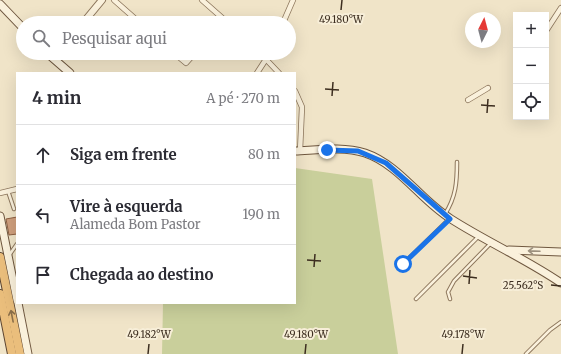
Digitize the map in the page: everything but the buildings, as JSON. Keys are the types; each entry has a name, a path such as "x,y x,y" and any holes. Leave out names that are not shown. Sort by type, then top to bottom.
{"highway":[{"path":"4,257 2,266 20,354"},
{"path":"0,294 12,354"}],"main road":[{"path":"0,4 16,21"},
{"path":"59,60 69,72"},
{"path":"298,151 344,150 369,154 393,168 447,217 508,250 561,283"},
{"path":"0,216 4,257 16,297"},
{"path":"508,250 561,252"},
{"path":"18,304 28,354"}],"street":[{"path":"89,16 102,0"},
{"path":"114,0 132,16"},
{"path":"202,0 218,16"},
{"path":"286,16 293,0"},
{"path":"549,26 561,8"},
{"path":"258,72 268,60 278,72"},
{"path":"468,100 488,88"},
{"path":"296,93 302,107 298,151"},
{"path":"0,193 16,189"}],"lane":[{"path":"403,264 447,217 456,187 457,162"},
{"path":"8,190 14,209"},
{"path":"416,299 480,235"},
{"path":"450,300 448,292 454,281 492,242"},
{"path":"4,257 16,245"},
{"path":"526,354 550,330 561,322"}],"green space":[{"path":"296,168 372,179 398,354 162,354 163,304 296,304"}],"route":[{"path":"327,150 358,151 378,158 393,168 425,199 450,219 403,264"}]}
